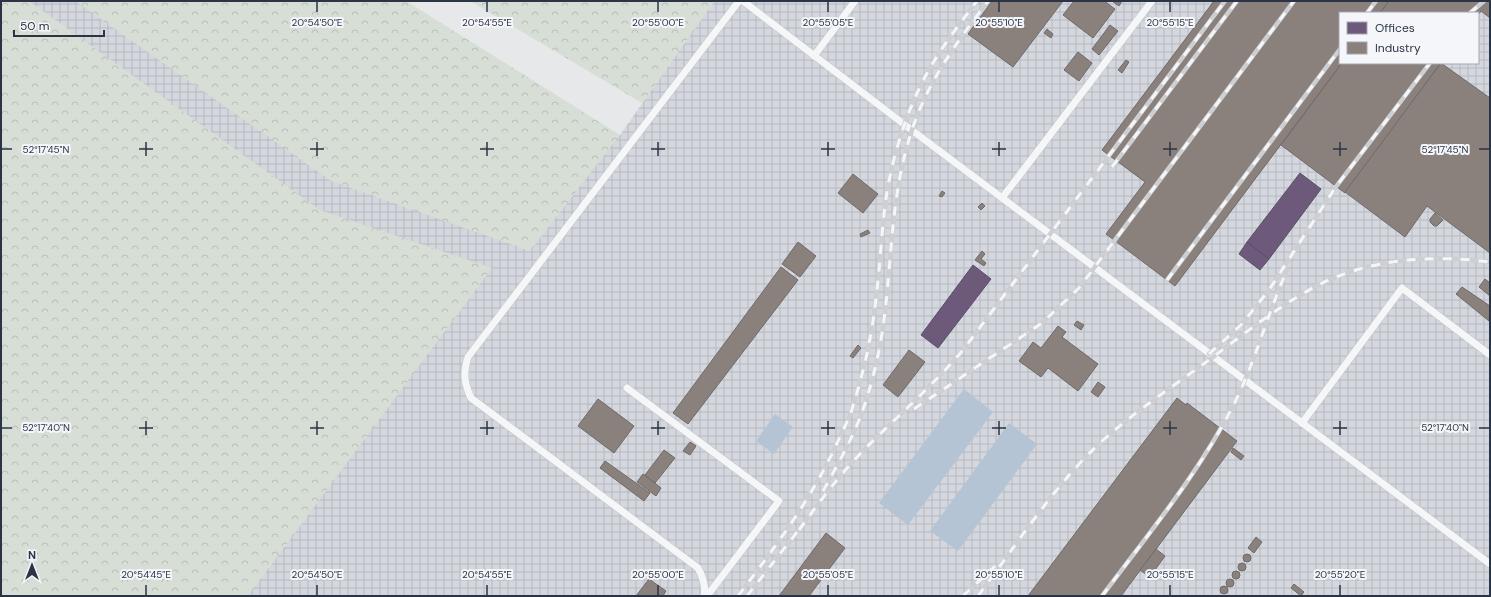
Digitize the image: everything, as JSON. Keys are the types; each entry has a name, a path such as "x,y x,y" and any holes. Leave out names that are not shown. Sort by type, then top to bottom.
{"lane":[{"path":"704,596 706,590 703,578 698,568 471,398 465,386 464,372 468,357 739,1"},
{"path":"743,1 1002,198 1490,564"},
{"path":"814,56 855,1"},
{"path":"1002,198 1152,1"},
{"path":"1302,423 1402,288 1490,355"},
{"path":"627,388 779,501 708,596"}],"shaded area":[{"path":"1,1 231,1 620,135 714,1 1490,1 1490,596 1,596"}],"green space":[{"path":"1,1 29,1 320,210 492,268 248,596 1,596"},
{"path":"75,1 406,1 620,135 530,251 331,181"},
{"path":"470,1 714,1 714,2 642,103"}],"water":[{"path":"964,389 993,412 908,525 879,503"},
{"path":"775,414 793,427 774,454 756,441"},
{"path":"1009,423 1037,444 958,551 930,531"}],"building: Offices":[{"path":"1300,173 1321,189 1269,259 1247,242"},
{"path":"1247,242 1269,259 1260,270 1239,254"},
{"path":"973,265 991,279 938,348 921,335"}],"building: Industry":[{"path":"992,1 1063,1 1013,67 968,34"},
{"path":"1074,1 1104,1 1115,9 1093,38 1063,15"},
{"path":"1112,1 1122,1 1119,6"},
{"path":"1214,1 1389,1 1381,12 1339,12 1339,64 1341,64 1175,286 1106,234 1145,182 1102,150"},
{"path":"1389,1 1490,1 1490,18 1481,11 1479,14 1479,12 1381,12"},
{"path":"1110,25 1118,31 1099,55 1092,49"},
{"path":"1047,29 1053,34 1051,38 1044,33"},
{"path":"1078,52 1092,63 1079,81 1064,70"},
{"path":"1126,60 1129,62 1122,73 1118,70"},
{"path":"1341,64 1440,64 1345,193 1281,145"},
{"path":"1440,64 1442,64 1490,98 1490,253 1427,206 1405,237 1345,192"},
{"path":"853,174 878,194 863,213 838,193"},
{"path":"942,191 945,193 942,197 939,196"},
{"path":"982,203 985,206 981,210 978,207"},
{"path":"1435,213 1443,220 1437,226 1434,226 1430,222 1430,219"},
{"path":"868,230 870,233 861,237 860,234"},
{"path":"798,242 816,256 800,277 782,264"},
{"path":"982,251 985,254 981,259 986,263 984,266 975,260"},
{"path":"781,267 798,280 688,424 673,413"},
{"path":"1485,279 1490,283 1490,296 1479,287"},
{"path":"1462,287 1490,306 1489,321 1456,294"},
{"path":"1077,321 1084,325 1081,330 1074,325"},
{"path":"1058,326 1066,332 1062,337 1098,364 1078,391 1048,368 1041,377 1019,361 1033,342 1041,348"},
{"path":"858,345 861,348 853,358 850,356"},
{"path":"909,350 925,362 898,397 883,385"},
{"path":"1098,382 1105,387 1098,397 1091,392"},
{"path":"1177,398 1186,405 1187,403 1237,441 1121,596 1028,596"},
{"path":"598,399 634,426 614,453 578,426"},
{"path":"690,442 696,446 690,455 683,451"},
{"path":"1233,448 1244,456 1241,460 1231,452"},
{"path":"664,450 675,458 655,483 645,475"},
{"path":"605,461 650,493 644,501 600,468"},
{"path":"643,474 661,488 656,496 637,482"},
{"path":"826,533 845,548 809,596 779,596"},
{"path":"1256,537 1262,542 1254,553 1248,548"},
{"path":"1156,549 1165,556 1150,577 1140,570"},
{"path":"1245,554 1249,554 1251,558 1249,562 1245,562 1243,560 1243,556"},
{"path":"1240,563 1244,563 1246,567 1244,571 1240,571 1238,569 1238,565"},
{"path":"1234,571 1238,571 1240,575 1238,579 1234,579 1232,577 1232,573"},
{"path":"649,579 666,591 663,596 636,596"},
{"path":"1228,579 1232,579 1234,583 1232,587 1228,587 1226,585 1226,581"},
{"path":"1294,584 1304,592 1301,596 1291,588"},
{"path":"1222,586 1226,586 1228,590 1226,594 1222,594 1220,592 1220,588"}],"railway":[{"path":"738,596 780,540 806,501 818,481 845,427 857,392 871,334 886,199 895,154 905,122 925,77 943,47 977,1"},
{"path":"823,491 844,453 857,425 873,377 883,325 900,175 912,130 926,95 944,62 988,1"},
{"path":"799,530 828,491 852,463 951,364 963,350 1225,1"},
{"path":"1112,167 1237,1"},
{"path":"914,409 1042,323 1079,288 1294,1"},
{"path":"1368,12 1376,1"},
{"path":"1471,12 1484,1"},
{"path":"1167,280 1339,50"},
{"path":"1209,354 1241,325 1269,290 1335,188 1429,64"},
{"path":"978,596 1053,494 1093,449 1137,412 1280,308 1309,290 1330,280 1352,271 1374,265 1420,259 1490,262"},
{"path":"1102,596 1173,502 1190,478 1221,428 1235,402 1256,353 1287,270"},
{"path":"747,596 801,527"},
{"path":"963,596 995,566"}]}
